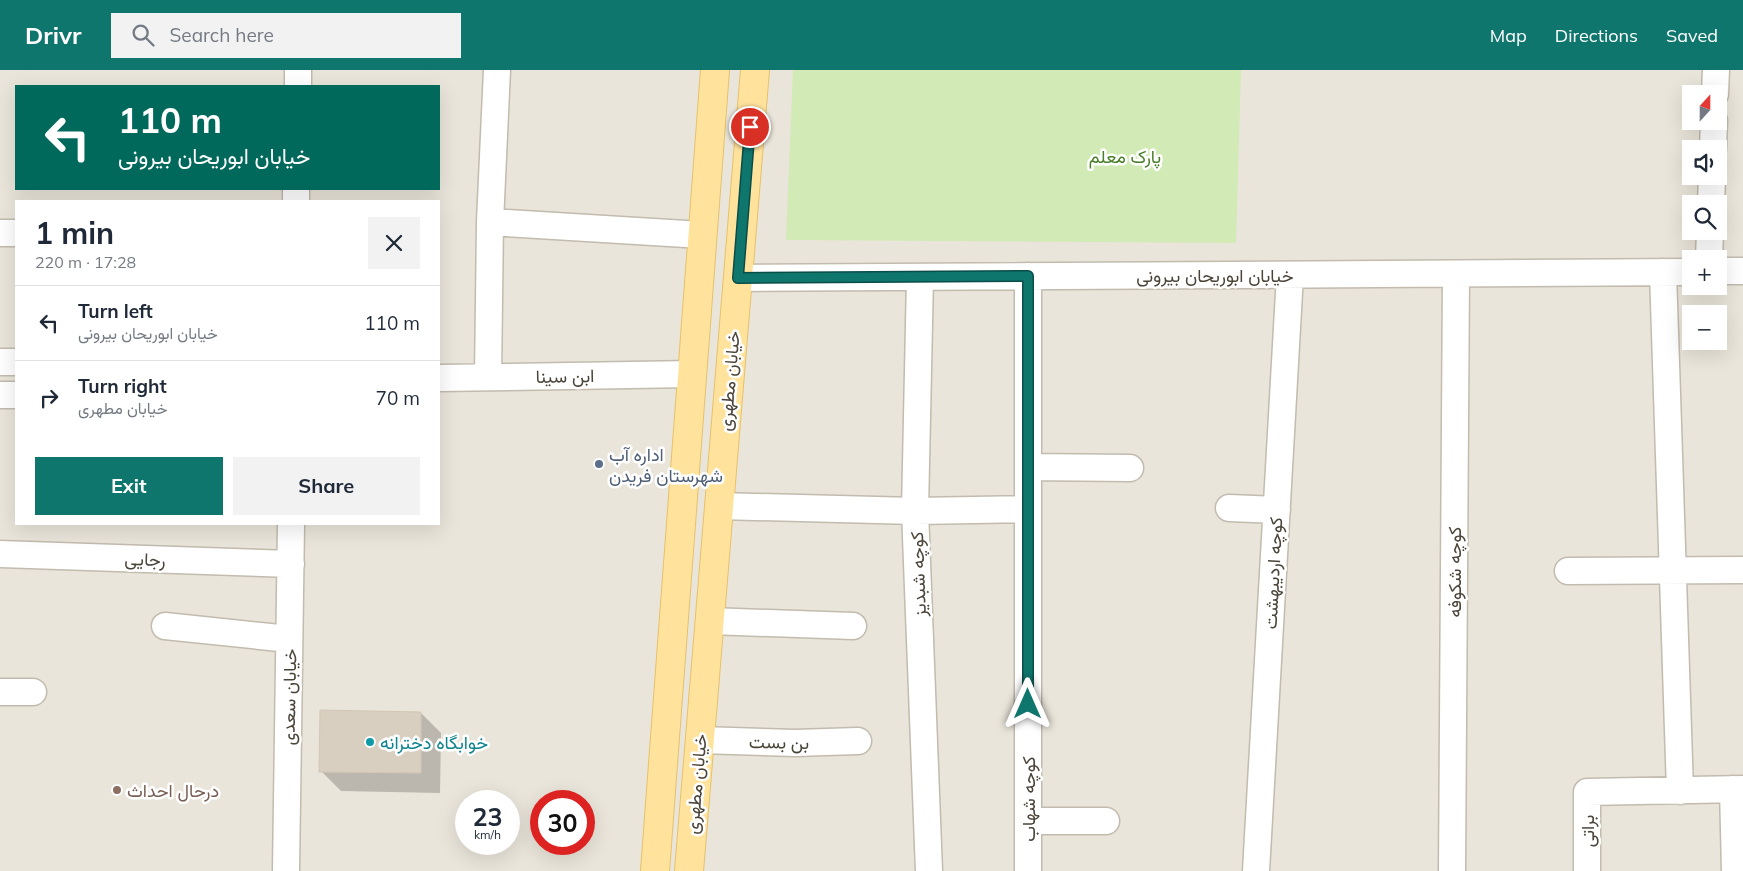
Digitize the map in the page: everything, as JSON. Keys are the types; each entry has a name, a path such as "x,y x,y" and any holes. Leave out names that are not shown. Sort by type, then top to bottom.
{"main road":[{"name":"خیابان مطهری","path":"655,871 715,70"},
{"name":"خیابان مطهری","path":"689,871 755,70"}],"street":[{"path":"298,70 298,85"},
{"path":"488,378 490,222 497,70"},
{"path":"1715,85 1716,70"},
{"path":"490,222 702,235"},
{"path":"0,233 15,233"},
{"path":"1727,272 1743,271"},
{"path":"1663,272 1680,791 1738,789 1735,871"},
{"name":"خیابان ابوریحان بیرونی","path":"738,278 1682,272"},
{"name":"کوچه شکوفه","path":"1452,871 1456,274"},
{"name":"کوچه اردیبهشت","path":"1256,871 1290,275"},
{"name":"کوچه شهاب","path":"1028,276 1028,871"},
{"name":"کوچه شبدیز","path":"920,277 916,511 929,871"},
{"path":"0,362 15,362"},
{"name":"ابن سینا","path":"440,378 692,374"},
{"path":"0,395 15,395"},
{"path":"1028,466 1130,468"},
{"path":"719,506 916,511 1028,509"},
{"path":"1229,508 1277,510"},
{"name":"خیابان سعدی","path":"286,871 291,525"},
{"name":"رجایی","path":"0,554 290,564"},
{"path":"1568,571 1743,570"},
{"path":"710,621 852,626"},
{"path":"165,626 289,639"},
{"path":"0,692 33,692"},
{"name":"بن بست","path":"700,740 795,743 858,741"},
{"name":"براتی","path":"1587,871 1587,792 1680,791"},
{"path":"1028,821 1106,822"}],"shaded area":[{"path":"0,70 1743,70 1743,871 0,871"}],"green space":[{"name":"پارک معلم","path":"793,70 1241,70 1236,243 786,240"}],"building":[{"name":"خوابگاه دخترانه","path":"320,710 421,712 421,773 319,772"}],"place":[{"name":"اداره آب شهرستان فریدن","path":"599,464"},
{"name":"خوابگاه دخترانه","path":"370,742"},
{"name":"درحال احداث","path":"117,790"}],"route":[{"path":"750,127 738,278 1028,276 1028,704"}]}
